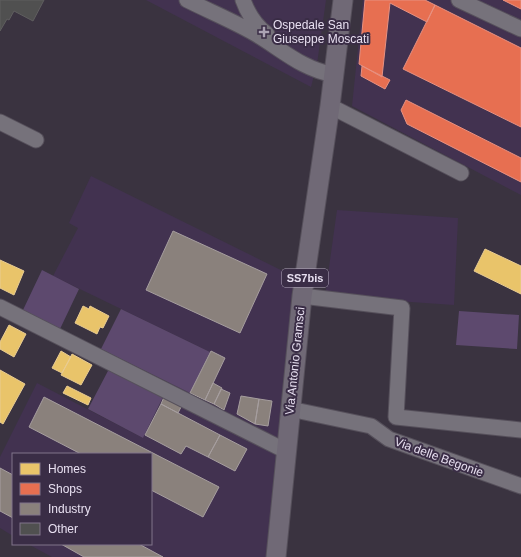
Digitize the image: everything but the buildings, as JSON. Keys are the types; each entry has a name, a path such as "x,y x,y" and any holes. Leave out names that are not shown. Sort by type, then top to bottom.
{"main road":[{"name":"Via Antonio Gramsci","path":"276,557 302,296 330,106 343,0"}],"street":[{"path":"188,0 251,31 294,60 312,70 334,75"},
{"path":"243,0 252,18 260,29 312,70"},
{"path":"459,0 521,29"},
{"path":"330,106 461,173"},
{"path":"0,122 36,140"},
{"path":"302,296 402,308 396,417 521,430"},
{"path":"0,307 286,451"},
{"name":"Via delle Begonie","path":"290,409 371,426 389,439 521,486"}],"shaded area":[{"name":"Ospedale San Giuseppe Moscati","path":"146,0 326,0 317,64 311,87"},
{"path":"363,0 521,0 521,195 352,106"},
{"path":"91,176 299,279 272,557 52,557 30,545 152,545 152,453 12,453 12,535 0,528 0,457 37,383 143,438 170,383 191,393 210,352 53,276 78,228 69,223"},
{"path":"337,210 458,218 454,305 325,296"},
{"path":"42,270 79,289 60,329 23,310"},
{"path":"121,309 210,352 190,393 101,349"},
{"path":"459,311 519,315 517,349 456,345"},
{"path":"109,369 163,397 143,438 88,409"}],"place":[{"name":"Ospedale San Giuseppe Moscati","path":"264,32"}]}
